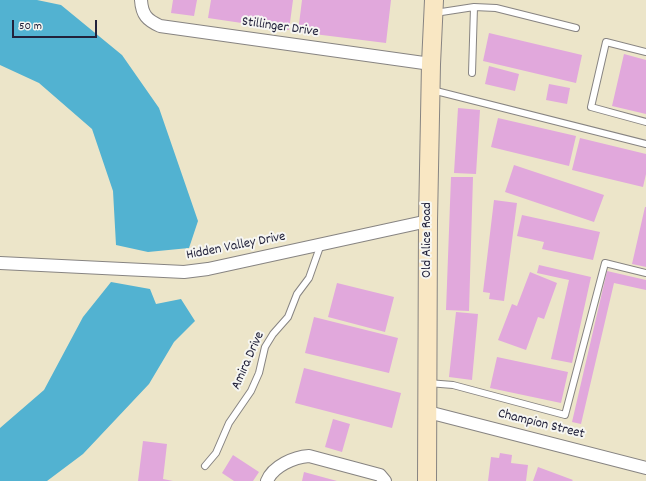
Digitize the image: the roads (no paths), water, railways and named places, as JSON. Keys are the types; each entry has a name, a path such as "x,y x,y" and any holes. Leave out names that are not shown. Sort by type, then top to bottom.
{"street":[{"name":"Stillinger Drive","path":"141,0 144,15 151,22 160,26 431,64"},
{"name":"Old Alice Road","path":"427,481 428,221 430,90 434,6"},
{"name":"Hidden Valley Drive","path":"0,263 184,272 208,269 428,221"},
{"name":"Champion Street","path":"428,412 646,468"},
{"path":"267,481 268,478 289,460 300,456 309,456 380,476 385,481"}],"lane":[{"path":"434,6 496,8 576,28"},
{"path":"472,73 474,7"},
{"path":"646,52 606,42 591,107 646,122"},
{"path":"430,90 646,144"},
{"name":"Amira Drive","path":"206,466 216,453 229,424 251,391 259,373 265,347 273,334 288,317 297,294 309,278 322,244"},
{"path":"428,382 453,385 565,415 605,263 646,273"}],"water":[{"path":"0,0 37,0 61,5 122,55 159,108 198,221 189,248 148,252 116,245 113,191 92,129 39,83 0,65"},
{"path":"111,282 150,289 156,304 181,299 195,321 174,342 149,384 83,454 47,481 0,481 0,428 44,390 83,317"}]}
